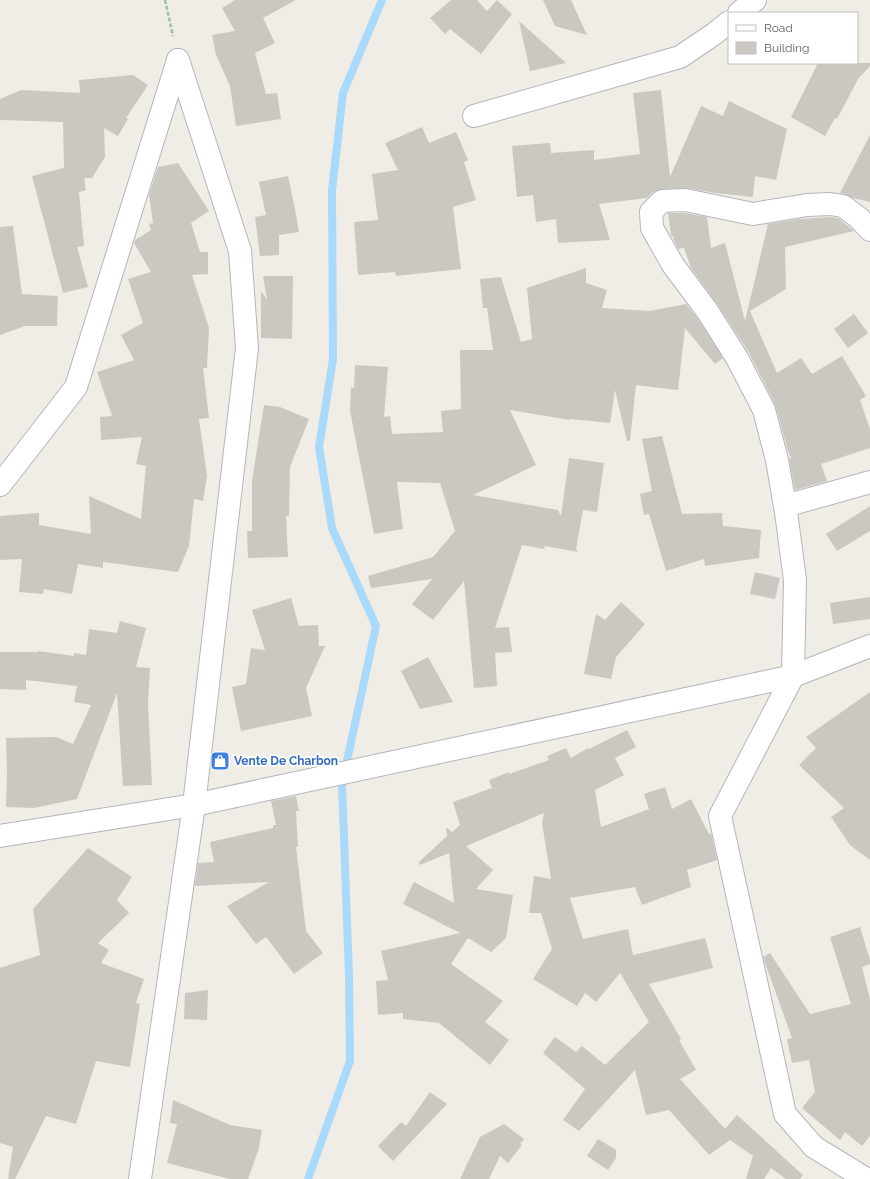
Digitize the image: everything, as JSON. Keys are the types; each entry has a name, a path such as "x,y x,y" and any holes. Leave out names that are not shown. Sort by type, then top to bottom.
{"street":[{"path":"740,12 755,0"},
{"path":"474,116 680,57 728,23"},
{"path":"4,474 76,387 178,60"},
{"path":"140,1179 194,805 247,348 240,251 178,60"},
{"path":"866,1179 814,1147 785,1114 720,816 793,676 795,580 777,460 764,410 737,358 708,312 673,265 652,228 651,212 662,201 685,200 753,214 807,205 830,204 843,206 859,218 870,230"},
{"path":"785,506 870,482"},
{"path":"0,836 194,805 793,676 870,646"}],"path":[{"path":"165,0 178,60"}],"building":[{"path":"235,0 296,0 263,18 275,43 255,53 266,94 277,93 281,119 236,126 230,86 216,55 212,35 235,31 222,8"},
{"path":"451,0 477,0 487,11 497,0 512,14 481,54 450,29 445,34 430,18"},
{"path":"543,0 571,0 587,35 555,26"},
{"path":"519,21 566,63 530,71"},
{"path":"870,63 870,66 858,79 837,119 835,118 825,136 791,117 818,64"},
{"path":"133,75 148,85 126,118 128,119 118,136 104,128 105,157 92,178 84,178 86,190 79,192 84,246 77,247 88,287 63,293 32,176 64,168 63,122 0,120 0,99 21,90 80,93 79,80"},
{"path":"661,90 670,177 701,106 723,116 729,101 787,129 776,180 755,176 753,197 687,188 661,189 653,192 647,198 599,204 610,240 558,243 556,219 536,222 533,195 517,197 512,146 550,143 551,153 594,150 594,160 640,154 633,93"},
{"path":"422,127 429,143 456,132 468,160 464,162 476,200 453,207 461,269 396,276 395,272 358,275 354,222 378,220 372,174 398,170 385,143"},
{"path":"870,135 870,202 840,193"},
{"path":"178,163 209,211 191,223 200,252 208,252 208,274 192,275 209,328 207,368 203,368 209,418 199,419 207,476 203,501 194,499 189,546 178,572 103,562 103,568 78,564 72,594 44,589 43,594 19,592 22,559 0,560 0,516 39,513 39,525 91,534 89,496 141,519 146,466 136,464 142,437 101,440 100,417 112,416 97,372 134,360 121,335 143,323 128,279 151,272 134,243 135,240 151,230 149,224 153,223 149,195 158,167"},
{"path":"288,176 299,232 279,235 279,255 260,256 255,217 266,215 259,182"},
{"path":"668,213 684,213 707,217 711,248 725,243 745,321 768,224 799,219 829,217 838,218 854,231 785,247 786,289 750,311 777,373 801,358 812,374 842,356 866,396 860,400 870,429 870,448 821,464 827,481 795,490 789,459 791,458 775,404 748,351 718,305 691,268 684,248 678,249 673,236 671,236"},
{"path":"13,226 22,294 58,296 57,326 25,326 0,335 0,227"},
{"path":"586,268 586,283 607,290 602,308 650,311 686,304 698,319 723,358 715,364 685,328 678,390 636,385 630,441 627,441 615,390 610,423 570,420 510,410 536,465 473,495 558,510 561,516 569,458 604,463 597,512 583,510 576,549 578,552 545,546 544,549 522,545 495,628 509,627 512,652 495,653 497,686 474,688 464,581 433,620 412,604 432,579 371,588 368,576 433,557 455,531 440,483 397,482 403,529 374,534 350,411 351,387 354,388 355,365 388,367 384,417 390,416 392,434 443,432 441,411 461,409 460,350 493,350 487,308 483,308 480,279 501,277 521,342 532,339 527,288"},
{"path":"263,276 293,276 292,339 261,338 261,291 267,300"},
{"path":"854,314 868,333 848,348 834,329"},
{"path":"264,405 280,407 309,419 290,467 289,516 286,516 288,557 248,558 247,531 252,531 252,481"},
{"path":"662,436 682,514 722,513 723,526 761,530 759,558 705,566 704,559 666,571 649,514 644,515 640,494 652,491 642,439"},
{"path":"870,506 870,531 837,551 826,534"},
{"path":"755,572 780,578 775,599 750,594"},
{"path":"870,597 870,619 833,624 830,603"},
{"path":"291,598 299,626 318,625 319,646 325,646 306,688 312,716 241,731 232,687 246,684 251,648 265,650 252,610"},
{"path":"621,602 645,624 616,657 611,679 584,674 596,614 605,620"},
{"path":"120,621 146,628 136,667 150,668 148,704 152,785 123,786 117,693 77,799 34,808 6,807 6,738 56,737 73,744 91,705 74,702 77,686 26,680 26,690 0,689 0,652 38,651 74,656 74,653 86,655 89,629 117,633"},
{"path":"428,657 453,702 420,709 401,671"},
{"path":"870,692 870,860 850,845 831,817 844,808 799,765 816,748 806,737"},
{"path":"627,730 636,747 615,758 624,775 595,790 601,827 649,809 644,794 665,787 672,809 691,799 709,834 711,833 717,860 687,870 691,887 642,905 635,887 570,898 583,939 628,929 633,955 705,938 713,968 649,984 681,1039 679,1040 696,1070 680,1079 725,1129 737,1115 803,1175 800,1179 786,1179 771,1168 764,1179 746,1179 753,1156 730,1140 709,1155 669,1110 646,1115 635,1070 579,1131 563,1120 585,1089 543,1053 555,1037 576,1052 582,1046 605,1065 649,1022 620,973 596,1002 585,993 577,1006 533,979 552,949 541,913 529,913 534,876 551,879 542,823 544,813 466,846 493,870 476,889 513,895 506,938 491,952 468,938 451,964 503,1001 485,1022 509,1040 490,1065 439,1023 403,1019 403,1013 378,1015 376,981 388,980 381,951 460,933 403,904 414,882 454,903 449,853 420,865 419,862 447,836 446,827 452,832 460,825 453,802 492,788 489,780 509,772 509,774 549,760 547,756 566,748 571,758 588,748 589,749"},
{"path":"296,796 299,811 296,811 298,847 296,847 306,931 323,953 294,974 266,937 256,944 227,906 269,882 195,886 198,863 214,862 210,842 273,828 273,825 276,825 271,801"},
{"path":"88,848 132,877 117,900 129,913 98,943 109,950 101,963 144,979 136,1003 140,1004 130,1067 96,1061 76,1124 46,1116 15,1179 8,1179 13,1147 0,1143 0,968 40,955 33,909"},
{"path":"860,927 870,960 870,964 862,967 870,999 870,1136 862,1146 845,1132 840,1140 802,1108 815,1092 809,1060 792,1063 787,1039 792,1038 763,957 770,953 810,1014 851,1004 830,937"},
{"path":"208,990 207,1020 184,1019 185,993"},
{"path":"430,1092 447,1104 393,1161 378,1146 401,1122 406,1126"},
{"path":"173,1100 230,1125 262,1130 259,1148 248,1179 230,1179 167,1163 177,1124 170,1123"},
{"path":"504,1124 524,1139 520,1144 522,1145 508,1163 500,1156 489,1179 460,1179 480,1137"},
{"path":"598,1139 616,1150 616,1158 608,1170 587,1156"}],"waterway":[{"path":"308,1179 350,1061 349,976 342,784 376,626 332,528 319,447 333,359 332,190 343,93 382,0"}],"place":[{"name":"Vente De Charbon","path":"220,761"}]}
